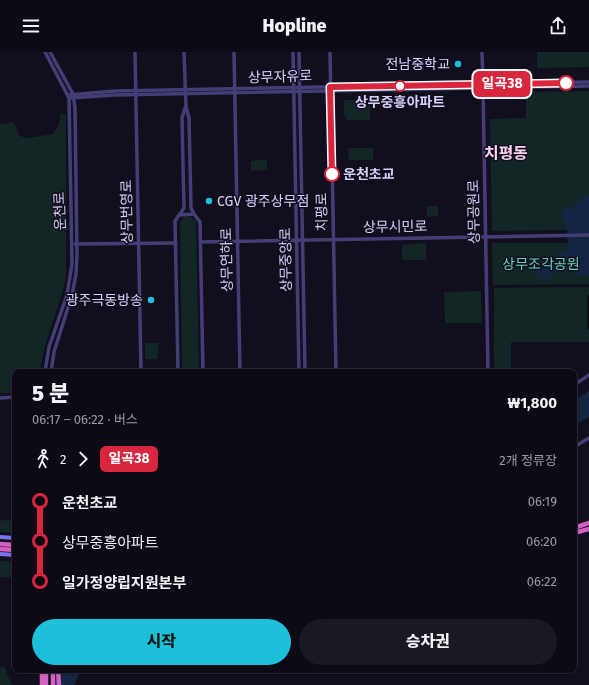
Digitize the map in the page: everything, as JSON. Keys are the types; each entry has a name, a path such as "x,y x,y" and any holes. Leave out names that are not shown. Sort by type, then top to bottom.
{"highway":[{"path":"577,527 589,523"},
{"path":"577,533 589,529"},
{"path":"0,544 12,545"},
{"path":"0,549 12,550"},
{"path":"42,673 42,685"},
{"path":"46,673 46,685"},
{"path":"53,673 53,685"},
{"path":"58,673 59,685"}],"main road":[{"path":"0,537 12,538"},
{"path":"0,554 12,555"}],"street":[{"name":"운천로","path":"45,52 68,97 72,244 71,278 49,347 45,369"},
{"name":"운천로","path":"51,52 73,96 77,244 74,287 54,352 51,369"},
{"name":"상무번영로","path":"135,52 141,369"},
{"path":"184,52 186,107 189,118 191,208 200,222 203,369"},
{"name":"상무연하로","path":"234,52 240,369"},
{"name":"상무중앙로","path":"293,52 299,369"},
{"name":"상무중앙로","path":"299,52 305,369"},
{"name":"치평로","path":"330,52 336,369"},
{"name":"상무공원로","path":"482,52 488,369"},
{"name":"상무자유로","path":"68,97 186,90 300,92 589,82"},
{"name":"상무자유로","path":"136,93 186,94 294,87 589,86"},
{"path":"178,369 175,220 184,208 182,118 186,107"},
{"path":"179,215 194,214"},
{"name":"상무시민로","path":"201,242 589,235"},
{"path":"72,244 176,243"},
{"path":"577,383 589,375"},
{"path":"0,398 12,397"},
{"path":"577,445 589,438"}],"green space":[{"path":"537,52 589,52 589,67 537,68"},
{"path":"589,91 589,230 492,231 490,119 526,118 526,92"},
{"path":"344,100 370,100 370,120 347,120 344,115"},
{"path":"61,113 66,115 66,278 60,302 48,336 40,369 12,369 12,393 0,393 0,123 5,124 13,122 20,136 27,138 53,134 59,124"},
{"path":"348,148 373,148 373,160 349,160"},
{"path":"267,159 267,170 251,171 251,161"},
{"path":"427,206 438,206 438,216 427,217"},
{"path":"185,216 190,216 196,222 199,369 182,369 180,222"},
{"path":"426,243 426,260 402,260 402,245"},
{"name":"상무조각공원","path":"492,243 589,243 589,284 493,285"},
{"path":"589,287 589,295 587,296 587,329 589,330 589,342 511,342 511,369 494,369 494,288"},
{"path":"481,291 482,323 445,323 444,292"},
{"path":"145,343 159,343 157,359 145,359"},
{"path":"0,520 12,521 12,533 0,532"},
{"path":"0,561 12,561 12,577 0,577"},
{"path":"4,666 12,685 0,685 0,668"}],"water":[{"path":"589,195 589,275 585,276 562,269 558,270 543,281 536,274 536,269 548,261 557,260 559,254 568,248 567,226 561,218 562,210 573,207 581,198"},
{"path":"589,391 589,417 577,424 577,398"},
{"path":"60,673 80,673 74,685 53,685"}],"bus line":[{"name":"일곡38","path":"332,174 330,87 566,83"}],"place":[{"name":"전남중학교","path":"458,64"},
{"name":"상무중흥아파트","path":"400,86"},
{"name":"운천초교","path":"332,174"},
{"name":"CGV 광주상무점","path":"209,201"},
{"name":"광주극동방송","path":"151,300"}],"district":[{"name":"치평동","path":"506,153"}]}
